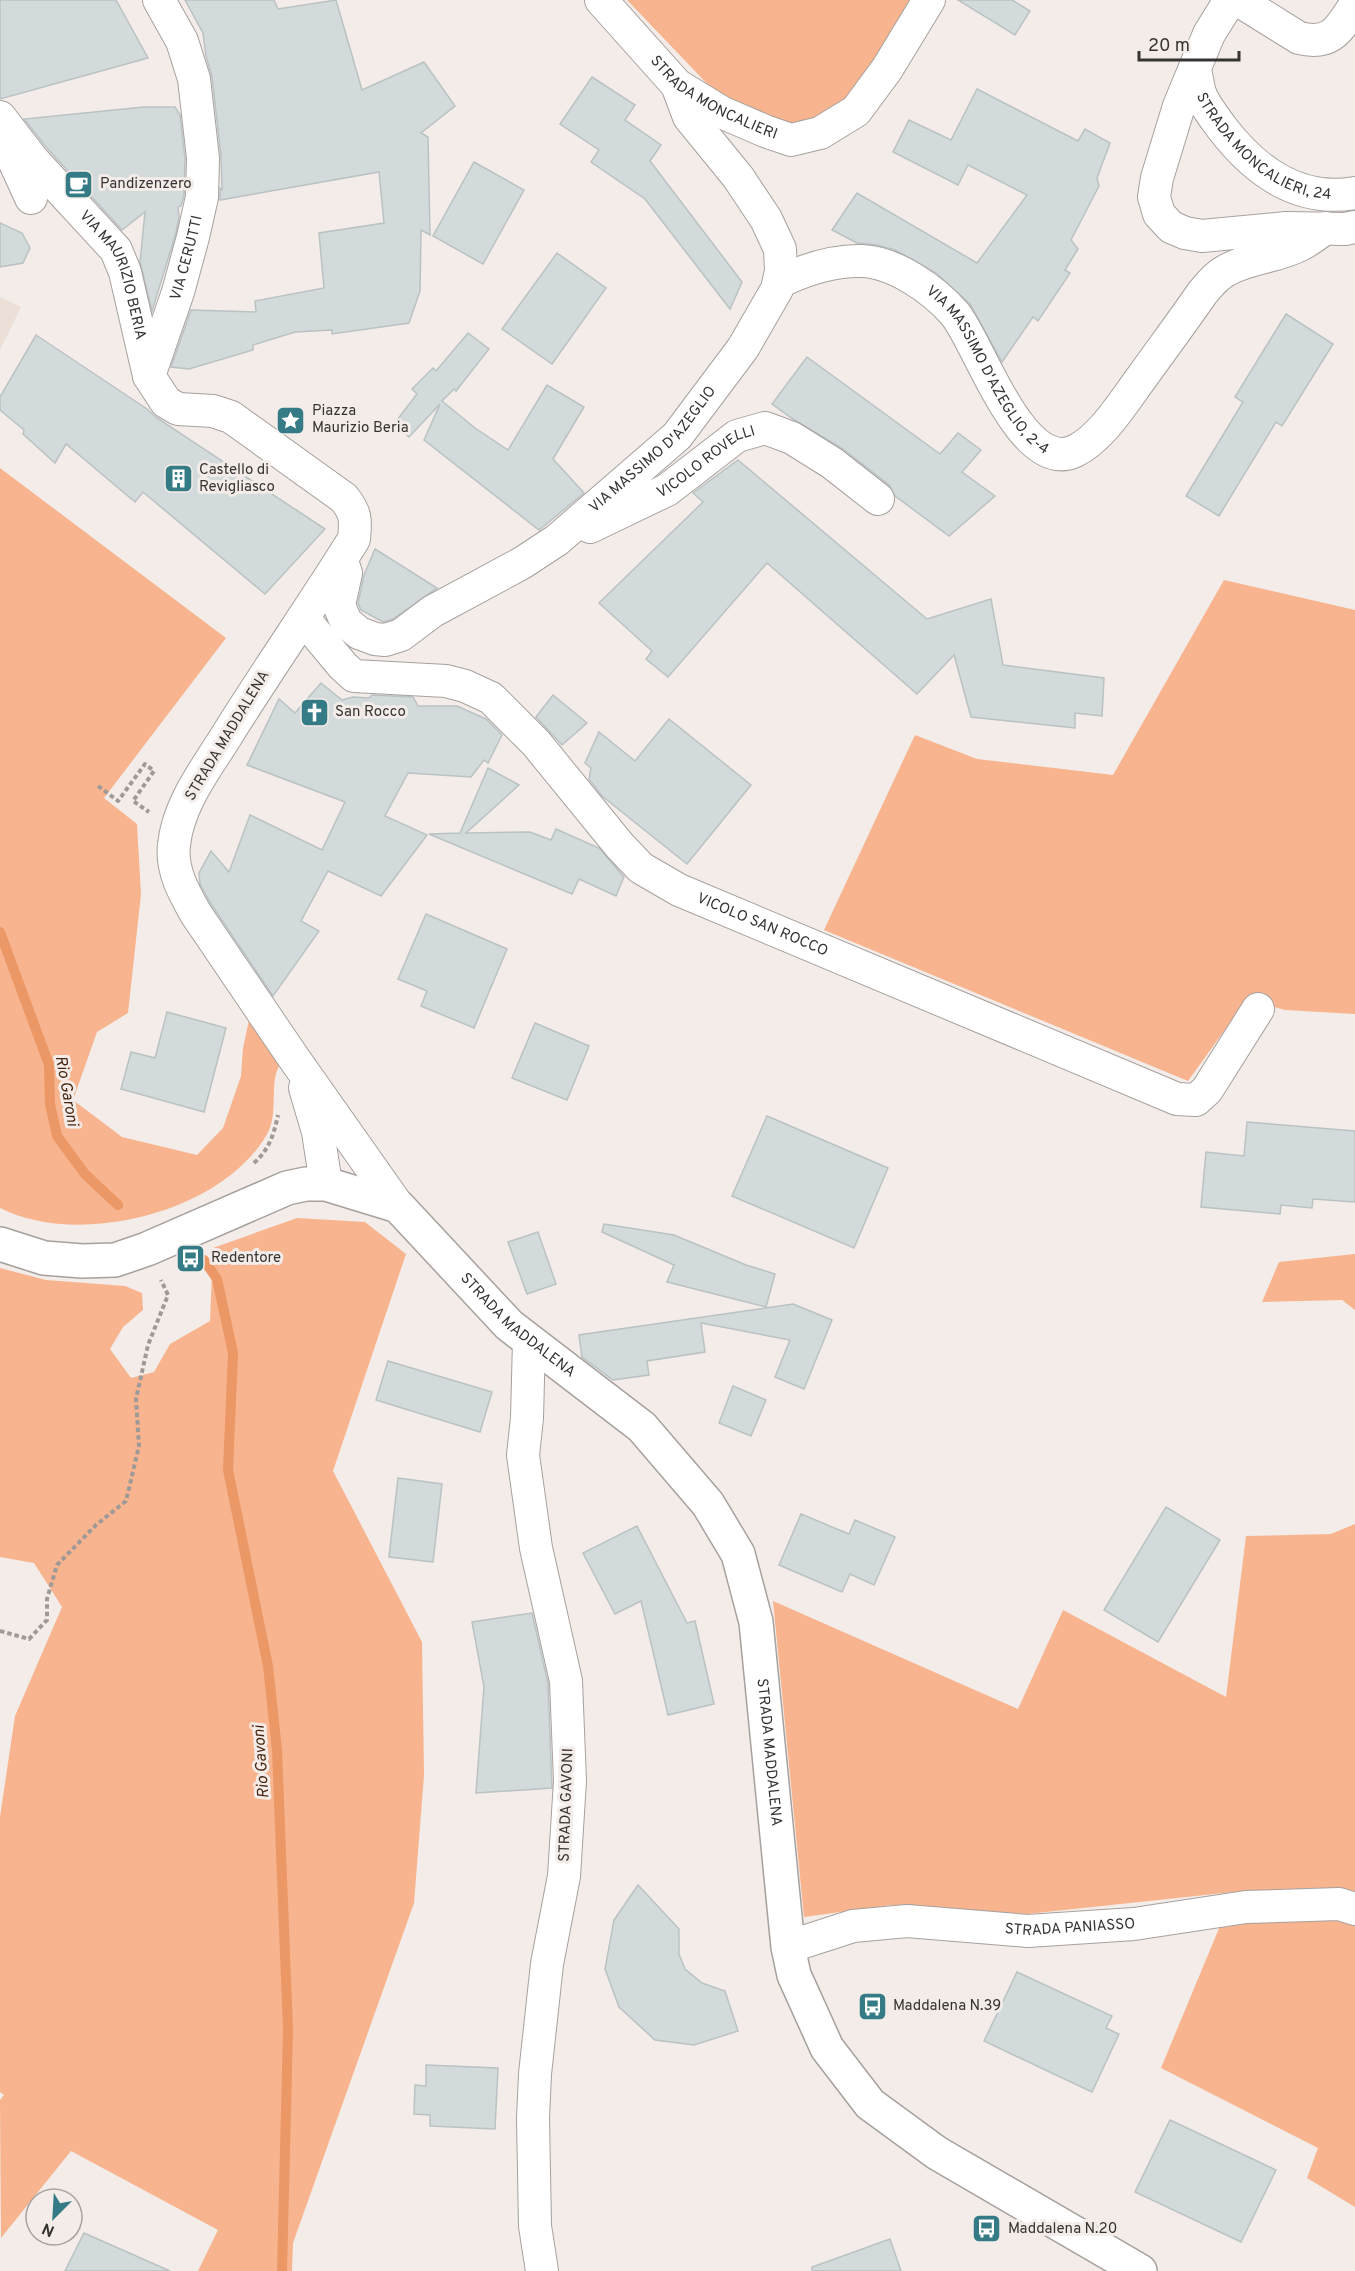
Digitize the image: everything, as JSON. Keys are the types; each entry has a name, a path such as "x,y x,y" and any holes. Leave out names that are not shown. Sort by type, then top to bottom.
{"street":[{"name":"VIA CERUTTI","path":"153,383 193,237 202,197 203,168 194,79 182,42 159,0"},
{"name":"STRADA MONCALIERI","path":"601,0 677,85 721,112 791,140 820,133 856,111 887,69 929,0"},
{"path":"1230,0 1209,34 1179,106 1157,178 1154,197 1159,214 1171,227 1185,233 1202,236 1286,228 1340,228"},
{"path":"1238,0 1299,38 1308,41 1328,38 1338,30 1355,4"},
{"name":"STRADA MONCALIERI, 24","path":"1195,70 1201,95 1218,122 1236,146 1256,166 1279,182 1301,189 1324,194 1355,193"},
{"name":"VIA MASSIMO D'AZEGLIO","path":"345,553 346,573 339,605 346,622 359,633 375,639 386,640 401,635 433,611 522,563 557,540 677,436 743,348 777,289 781,271 780,249 766,219 738,177 689,117 677,85"},
{"name":"VIA MAURIZIO BERIA","path":"0,117 33,160 116,250 125,272 153,383"},
{"path":"0,128 31,198"},
{"name":"VIA MASSIMO D'AZEGLIO, 2-4","path":"779,282 816,268 863,261 879,264 917,281 934,293 955,315 968,334 1014,418 1031,440 1040,448 1062,454 1074,452 1099,433 1203,292 1218,276 1228,269 1279,253 1340,228"},
{"path":"153,383 166,402 178,409 213,411 231,417 344,498 354,511 356,525 354,539 345,553"},
{"name":"VICOLO ROVELLI","path":"557,540 667,490 737,436 765,428 792,438 832,463 878,499"},
{"name":"STRADA MADDALENA","path":"345,553 268,669 189,796 176,832 173,848 175,868 182,889 196,914 293,1057 398,1206 509,1325 642,1427 708,1504 738,1554 756,1622 788,1947 794,1975 827,2048 870,2104 937,2153 1140,2271"},
{"name":"VICOLO SAN ROCCO","path":"303,618 354,676 446,681 465,686 491,698 536,743 620,846 642,868 679,890 1178,1099 1196,1100 1207,1090 1258,1009"},
{"name":"STRADA MADDALENA","path":"293,1057 318,1132 326,1184"},
{"path":"0,1244 44,1258 82,1261 115,1260 147,1249 287,1188 306,1184 326,1184 398,1206"},
{"name":"STRADA GAVONI","path":"530,1341 523,1455 536,1548 566,1681 570,1781 564,1876 547,1964 535,2074 533,2118 535,2226 542,2271"},
{"name":"STRADA PANIASSO","path":"788,1947 853,1926 907,1921 1028,1931 1134,1924 1246,1907 1339,1904 1355,1909"}],"path":[{"path":"98,786 118,801 145,764 154,771 133,801 176,832"},
{"path":"253,1164 262,1156 273,1137 279,1112"},
{"path":"0,1631 29,1639 47,1620 47,1599 57,1564 96,1525 126,1501 139,1446 136,1399 148,1346 168,1295 147,1249"}],"shaded area":[{"path":"627,0 918,0 849,103 809,125 786,125 715,92"},
{"path":"0,297 21,307 0,350"},
{"path":"0,468 226,638 104,798 137,824 141,894 128,1013 97,1032 73,1100 122,1137 197,1155 223,1128 241,1076 243,1048 249,1020 281,1061 275,1078 272,1122 266,1136 245,1163 216,1185 182,1203 145,1216 107,1223 68,1224 32,1220 0,1208"},
{"path":"1224,580 1355,610 1355,1014 1285,1010 1247,999 1188,1081 824,930 915,735 977,759 1113,775"},
{"path":"297,1218 365,1222 406,1254 333,1471 422,1642 424,1775 414,1903 293,2243 292,2271 198,2271 218,2230 71,2151 42,2187 24,2187 24,2209 1,2238 0,2100 4,2095 0,2092 0,1817 15,1716 62,1607 34,1563 0,1557 0,1268 46,1280 125,1286 142,1293 143,1310 123,1327 110,1349 131,1378 154,1372 170,1344 210,1321 213,1248"},
{"path":"1355,1254 1355,1310 1342,1300 1262,1302 1279,1262"},
{"path":"1355,1524 1355,1895 1324,1888 1233,1892 1027,1914 892,1905 804,1917 773,1601 1018,1709 1063,1610 1226,1697 1246,1536 1331,1534"},
{"path":"1320,1916 1355,1926 1355,2207 1307,2178 1318,2148 1161,2068 1220,1926"}],"building":[{"path":"0,0 116,0 148,58 0,99"},
{"path":"185,0 274,0 278,9 336,0 362,90 424,62 455,106 421,133 428,137 430,235 421,230 420,291 409,323 332,334 332,330 295,332 253,345 253,350 189,369 171,367 191,310 256,312 255,301 324,288 319,233 384,223 379,172 220,200 221,156 212,77 203,33"},
{"path":"958,0 1012,0 1030,11 1015,35"},
{"path":"592,77 635,105 625,120 661,145 650,161 742,282 730,309 645,199 591,162 599,150 560,124"},
{"path":"977,89 1078,141 1085,129 1110,143 1097,178 1099,186 1071,240 1078,249 1065,270 1070,273 1038,321 1033,317 1002,362 970,304 936,273 895,250 857,243 832,230 857,193 977,263 1027,195 968,165 958,185 893,152 909,120 951,140"},
{"path":"144,107 175,107 180,115 185,159 184,195 181,206 178,207 176,233 152,311 140,262 145,212 122,230 47,148 24,119"},
{"path":"474,162 524,190 483,264 433,236"},
{"path":"0,223 22,233 30,248 23,263 0,267"},
{"path":"557,253 606,288 552,364 502,329"},
{"path":"1286,314 1333,344 1282,426 1276,422 1219,516 1186,496 1243,402 1235,397"},
{"path":"468,333 489,349 456,391 454,389 442,401 475,428 508,450 547,385 584,407 553,459 584,493 539,530 424,440 440,404 409,437 394,424 417,394 412,389 433,368 436,371"},
{"name":"Castello di Revigliasco","path":"36,335 325,529 265,594 143,492 135,502 66,444 55,463 23,434 24,430 0,410 0,397"},
{"path":"807,357 940,454 958,433 981,450 962,472 995,496 949,536 895,496 889,485 843,449 772,404"},
{"path":"738,460 927,619 991,599 1003,665 1104,678 1102,716 1075,713 1075,728 971,717 954,655 917,694 767,563 668,677 646,659 652,651 599,603 703,502 693,493"},
{"path":"375,549 437,588 393,619 383,622 361,610 358,603 364,575"},
{"path":"321,683 342,700 353,697 369,698 372,695 413,697 418,706 457,706 486,719 502,735 488,763 484,760 471,777 408,773 385,816 427,835 381,896 328,871 301,921 319,931 273,996 211,904 200,884 199,873 211,851 229,872 250,815 322,850 345,802 247,765 279,699 295,713"},
{"path":"553,695 587,723 562,745 536,717"},
{"path":"669,719 751,785 687,864 602,796 589,779 591,768 585,763 599,732 635,761"},
{"path":"488,768 519,785 466,833 530,832 551,840 556,829 599,848 624,877 616,896 579,879 572,894 429,834 460,833"},
{"path":"426,914 507,949 474,1028 421,1006 427,991 398,979"},
{"path":"167,1012 226,1028 204,1112 121,1089 131,1052 155,1058"},
{"path":"535,1023 589,1046 567,1100 512,1078"},
{"path":"767,1116 888,1168 854,1248 732,1196"},
{"path":"1247,1122 1355,1131 1355,1202 1313,1199 1312,1208 1281,1205 1280,1214 1201,1207 1206,1152 1244,1156"},
{"path":"604,1224 674,1235 746,1265 775,1274 766,1307 667,1282 674,1265 602,1232"},
{"path":"538,1232 556,1284 527,1294 508,1242"},
{"path":"793,1304 832,1320 804,1389 775,1377 790,1340 701,1323 705,1352 647,1361 649,1375 613,1380 582,1357 579,1335"},
{"path":"388,1361 492,1392 480,1432 376,1400"},
{"path":"733,1386 766,1400 751,1436 719,1423"},
{"path":"398,1478 442,1484 433,1562 389,1557"},
{"path":"1166,1507 1220,1540 1158,1642 1104,1610"},
{"path":"801,1514 849,1534 855,1520 895,1537 874,1585 850,1574 842,1592 779,1565"},
{"path":"637,1526 687,1623 695,1621 714,1704 668,1715 641,1601 615,1614 583,1553"},
{"path":"532,1613 548,1683 552,1788 476,1793 484,1687 472,1622"},
{"path":"638,1885 679,1929 679,1954 685,1969 702,1983 725,1991 738,2031 694,2045 655,2040 619,2007 605,1969 614,1920"},
{"path":"1017,1972 1112,2016 1106,2028 1119,2034 1092,2092 984,2041"},
{"path":"426,2065 498,2068 495,2129 430,2126 430,2115 414,2114 415,2085 426,2086"},
{"path":"1170,2120 1276,2170 1241,2242 1135,2192"},
{"path":"84,2233 170,2271 65,2271 77,2247 84,2247"},
{"path":"890,2239 901,2271 812,2271 812,2267"}],"waterway":[{"name":"Rio Garoni","path":"0,932 49,1065 50,1104 57,1136 85,1174 118,1205"},
{"name":"Rio Gavoni","path":"204,1260 217,1279 233,1353 228,1470 268,1666 277,1750 288,2030 282,2271"}],"place":[{"name":"Pandizenzero","path":"79,184"},
{"name":"Piazza Maurizio Beria","path":"291,420"},
{"name":"Castello di Revigliasco","path":"178,479"},
{"name":"San Rocco","path":"314,712"},
{"name":"Redentore","path":"190,1258"},
{"name":"Maddalena N.39","path":"872,2006"},
{"name":"Maddalena N.20","path":"987,2229"}]}
